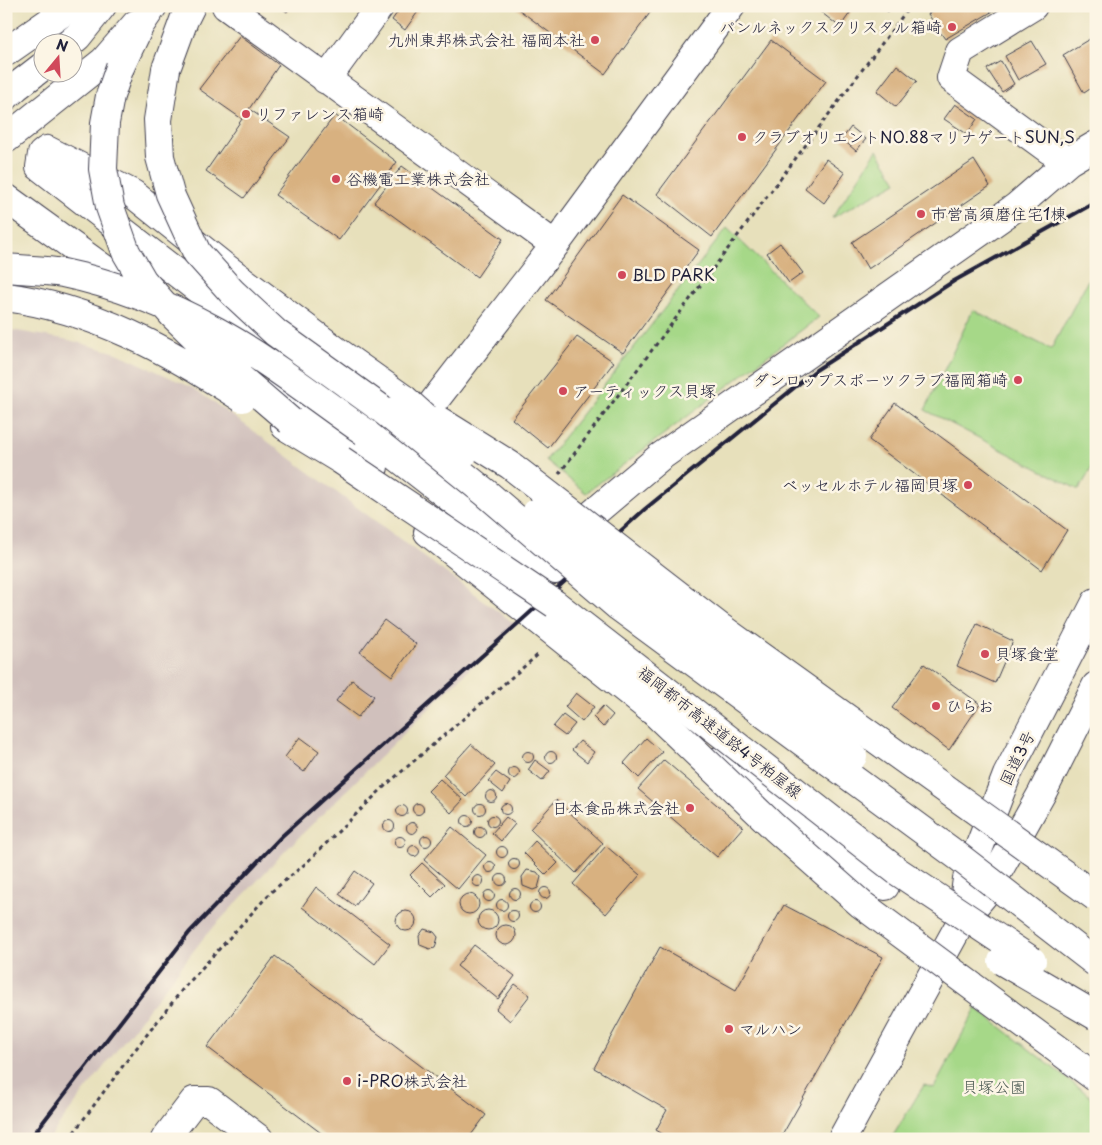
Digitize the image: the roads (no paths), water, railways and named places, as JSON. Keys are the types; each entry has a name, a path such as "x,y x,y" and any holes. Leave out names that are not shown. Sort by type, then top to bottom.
{"main road":[{"path":"6,46 64,6"},
{"path":"6,52 72,6"},
{"path":"80,32 102,6"},
{"path":"42,154 9,134 104,61 153,6"},
{"path":"153,6 140,24 120,67 110,96 105,123 103,169 110,207 126,252 143,281 173,315 219,360 290,421 341,460"},
{"path":"191,6 166,68 158,120 160,157 170,194 197,253 232,292 276,333 391,416 619,607 958,857 1096,963"},
{"path":"226,6 555,245"},
{"path":"326,80 380,6"},
{"path":"401,445 555,245 730,6"},
{"path":"1033,6 960,51 951,78 1048,149 1069,161"},
{"path":"124,38 100,102 97,118 97,139 102,156 133,194"},
{"path":"6,96 32,75"},
{"path":"544,554 660,457 1016,207 1069,161 1096,145"},
{"path":"1096,897 721,628 510,465 404,399 338,352 222,265 133,194 48,150 42,154 40,167 544,554 614,613 747,716 977,885 1096,954"},
{"path":"6,198 82,251 304,417 526,577 718,723 852,828 961,922 1096,1030"},
{"path":"6,268 62,273 100,283 152,300 216,331 265,362 357,426 471,514 555,570 619,607"},
{"path":"6,297 54,306 98,321 144,340 194,366 285,426 341,460"},
{"path":"6,297 74,310 125,324 277,397"},
{"path":"404,399 495,482 1001,871 1096,954"},
{"path":"304,417 360,477 555,645 654,712 885,886 962,936 1096,1016"},
{"name":"福岡都市高速道路4号粕屋線","path":"341,460 555,604 897,871 1032,961 1096,1008"},
{"name":"国道3号","path":"842,1139 961,922 977,885 1007,775 1096,602"},
{"name":"国道3号","path":"977,885 1042,792 1096,686"},
{"path":"654,712 775,828 861,904 1096,1078"},
{"path":"165,1139 194,1101 209,1101 259,1139"}],"railway":[{"path":"30,1139 189,933 282,836 645,509 816,370 954,281 1096,202"}],"place":[{"name":"パンルネックスクリスタル箱崎","path":"952,27"},
{"name":"九州東邦株式会社 福岡本社","path":"595,40"},
{"name":"リファレンス箱崎","path":"246,114"},
{"name":"クラブオリエントNO.88マリナゲートSUN,S","path":"742,137"},
{"name":"谷機電工業株式会社","path":"336,179"},
{"name":"市営高須磨住宅1棟","path":"921,214"},
{"name":"BLD PARK","path":"622,275"},
{"name":"ダンロップスポーツクラブ福岡箱崎","path":"1018,380"},
{"name":"アーティックス貝塚","path":"563,391"},
{"name":"ベッセルホテル福岡貝塚","path":"968,485"},
{"name":"貝塚食堂","path":"985,654"},
{"name":"ひらお","path":"936,706"},
{"name":"日本食品株式会社","path":"690,808"},
{"name":"マルハン","path":"729,1029"},
{"name":"i-PRO株式会社","path":"347,1081"}],"park label":[{"name":"貝塚公園","path":"994,1087"}]}
